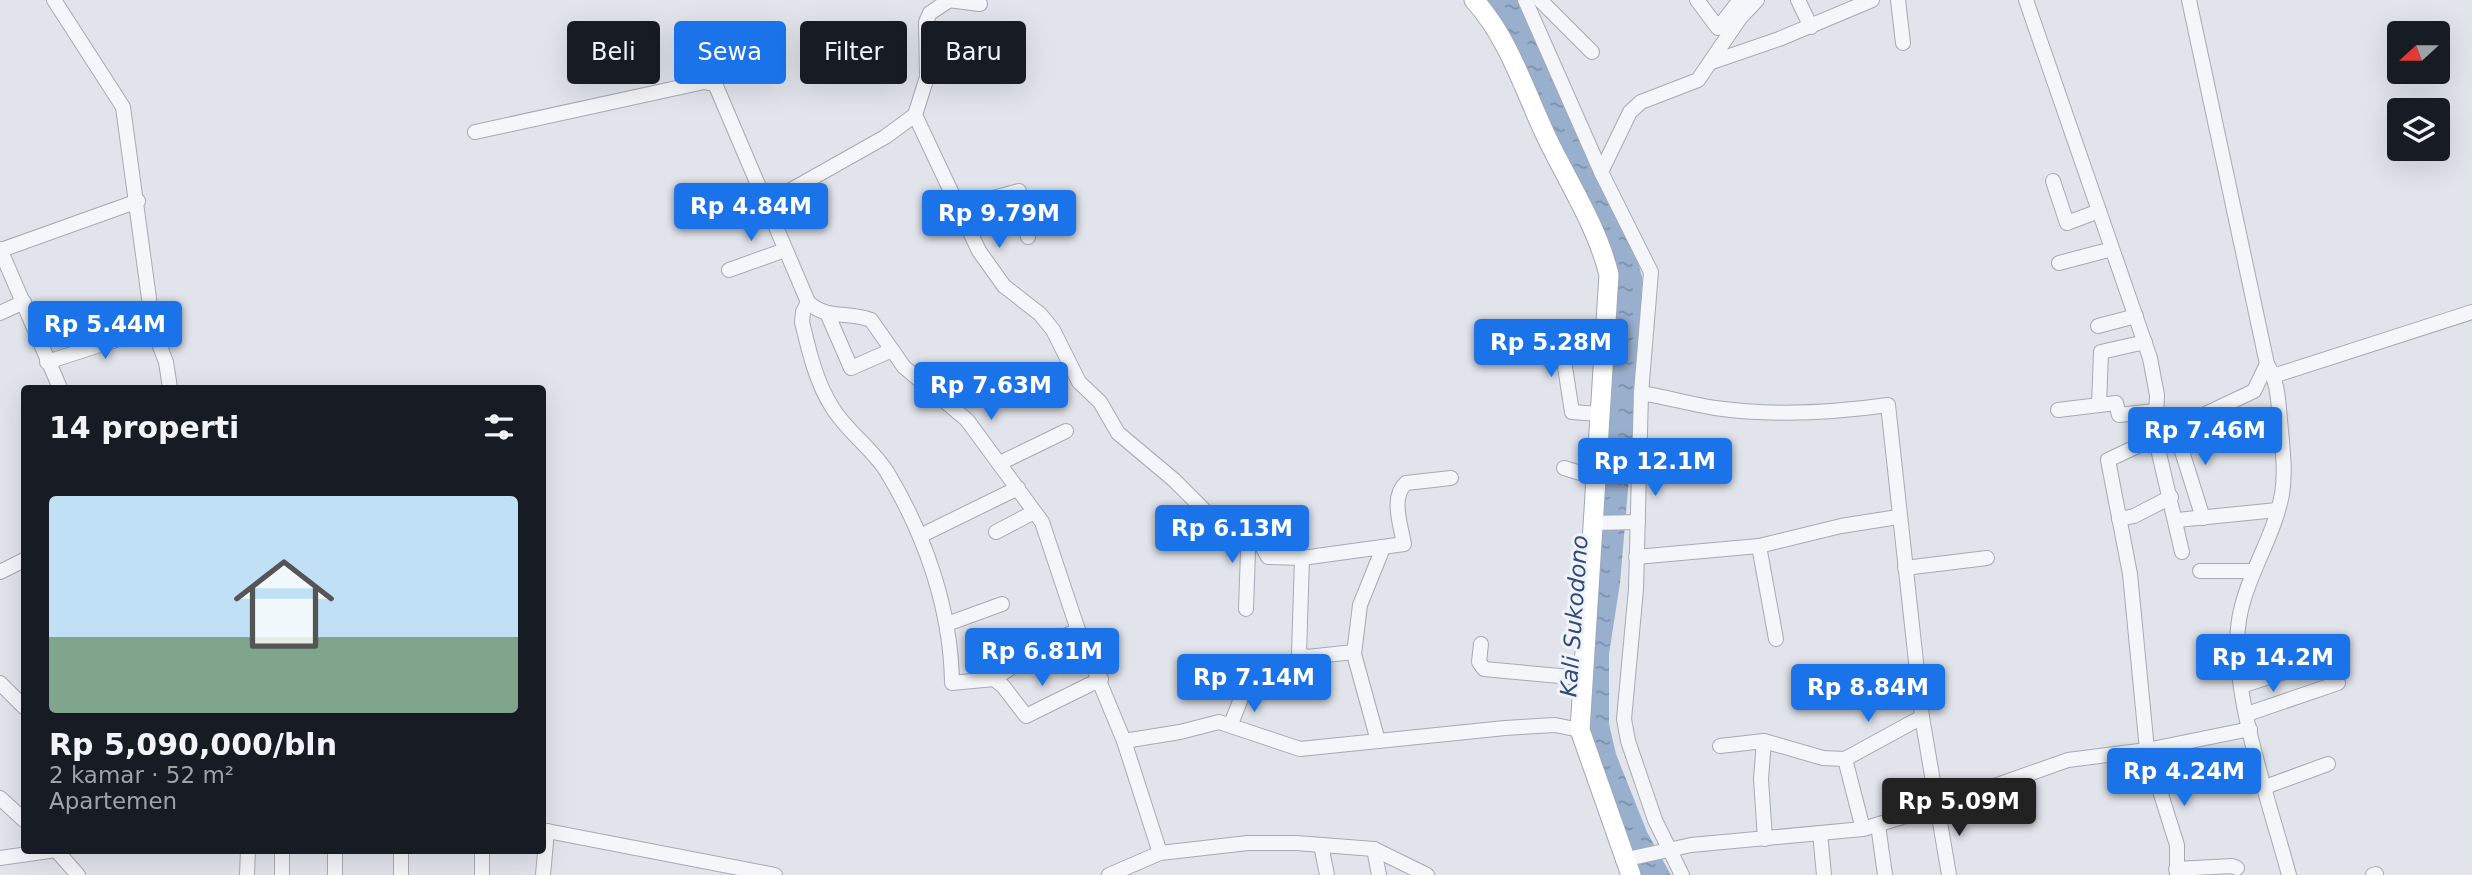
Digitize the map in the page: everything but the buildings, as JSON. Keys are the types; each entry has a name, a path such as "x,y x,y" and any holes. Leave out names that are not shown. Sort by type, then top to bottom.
{"main road":[{"path":"1474,0 1491,21 1512,61 1604,259 1610,286 1599,414 1596,523 1580,730 1627,864"}],"street":[{"path":"54,0 123,107 138,201 153,328 166,362 170,385"},
{"path":"1525,0 1598,165 1651,272 1640,393 1634,523 1636,589 1624,719 1640,779 1664,849 1682,875"},
{"path":"1539,0 1592,52"},
{"path":"1697,0 1718,28 1740,0"},
{"path":"1598,165 1630,112 1641,102 1694,83 1712,62 1740,18 1757,0"},
{"path":"1798,0 1811,27"},
{"path":"1712,62 1811,27 1872,0"},
{"path":"1898,0 1903,43"},
{"path":"2026,0 2145,342 2157,395 2155,436 2177,520 2182,552"},
{"path":"2189,0 2272,370 2284,478 2277,510 2253,571 2237,637 2250,729 2288,875"},
{"path":"766,204 885,137 915,115 927,77 926,23 930,13 948,1 980,4"},
{"path":"475,132 704,82 712,78 808,302 816,310 871,320 910,373 967,420 1042,522 1078,629 1101,679 1124,741 1159,848"},
{"path":"915,115 960,207 978,251 1004,286 1040,313 1053,330 1079,382 1100,401 1125,442 1174,480 1209,515 1249,522"},
{"path":"2053,181 2067,223 2099,211"},
{"path":"960,207 1019,191 1028,237"},
{"path":"58,385 0,249 138,201"},
{"path":"2059,263 2112,249"},
{"path":"729,270 785,250"},
{"path":"0,313 24,302"},
{"path":"808,302 802,322 824,393 832,408 886,472 920,536 947,624 952,683 994,680 1043,646 1078,629"},
{"path":"2237,868 2232,866 2177,872 2177,845 2147,750 2130,574 2108,460 2257,388 2272,370 2472,312"},
{"path":"827,313 851,368 892,350"},
{"path":"2098,326 2136,316"},
{"path":"47,362 153,328"},
{"path":"1509,340 1607,331"},
{"path":"1560,335 1572,412 1599,414"},
{"path":"2099,405 2101,352 2145,342"},
{"path":"1640,393 1717,408 1788,412 1843,411 1888,405 1898,517 1923,717 1935,807 1949,875"},
{"path":"2058,410 2116,403 2119,415 2155,411"},
{"path":"2175,426 2203,518"},
{"path":"1000,463 1066,430"},
{"path":"1564,468 1597,478"},
{"path":"1249,522 1268,557 1303,558 1404,544 1398,502 1402,487 1406,483 1451,478"},
{"path":"920,536 1018,488"},
{"path":"2119,519 2134,516 2171,497"},
{"path":"2177,520 2277,510"},
{"path":"996,532 1034,512"},
{"path":"1636,557 1759,546 1841,526 1898,517"},
{"path":"1246,609 1249,522"},
{"path":"1596,523 1634,523"},
{"path":"1759,546 1776,639"},
{"path":"1378,741 1354,652 1360,605 1383,548"},
{"path":"1303,558 1299,654 1307,657 1354,652"},
{"path":"1905,568 1987,558"},
{"path":"0,572 21,562"},
{"path":"2200,571 2253,571"},
{"path":"947,624 1002,604"},
{"path":"1481,644 1479,662 1484,669 1582,678"},
{"path":"2242,686 2291,670"},
{"path":"994,680 1003,686 1026,716 1101,679"},
{"path":"0,682 21,703"},
{"path":"2247,714 2338,683"},
{"path":"1231,724 1244,691"},
{"path":"1720,746 1764,741 1823,758 1845,759 1923,717"},
{"path":"1124,741 1181,732 1219,722 1300,749 1527,726 1555,725 1580,730"},
{"path":"1627,864 1664,849 1870,827 2068,760 2147,750 2250,729"},
{"path":"1764,741 1761,779 1765,839"},
{"path":"1845,759 1885,875"},
{"path":"2265,787 2328,764"},
{"path":"0,798 21,817"},
{"path":"1819,833 1824,875"},
{"path":"546,834 770,874"},
{"path":"1109,875 1159,848 1248,843 1374,849 1427,875"},
{"path":"1321,845 1327,875"},
{"path":"1374,849 1379,875"},
{"path":"0,858 28,854"},
{"path":"60,854 78,875"},
{"path":"247,875 248,854"},
{"path":"282,854 282,875"},
{"path":"335,854 335,875"},
{"path":"401,854 401,875"},
{"path":"482,854 482,875"},
{"path":"543,875 544,854"}],"water":[{"path":"1477,0 1519,0 1637,256 1642,278 1641,337 1620,583 1609,654 1609,724 1616,754 1647,832 1671,875 1635,875 1587,747 1611,271"}],"water label":[{"name":"Kali Sukodono","path":"1574,616"}]}
